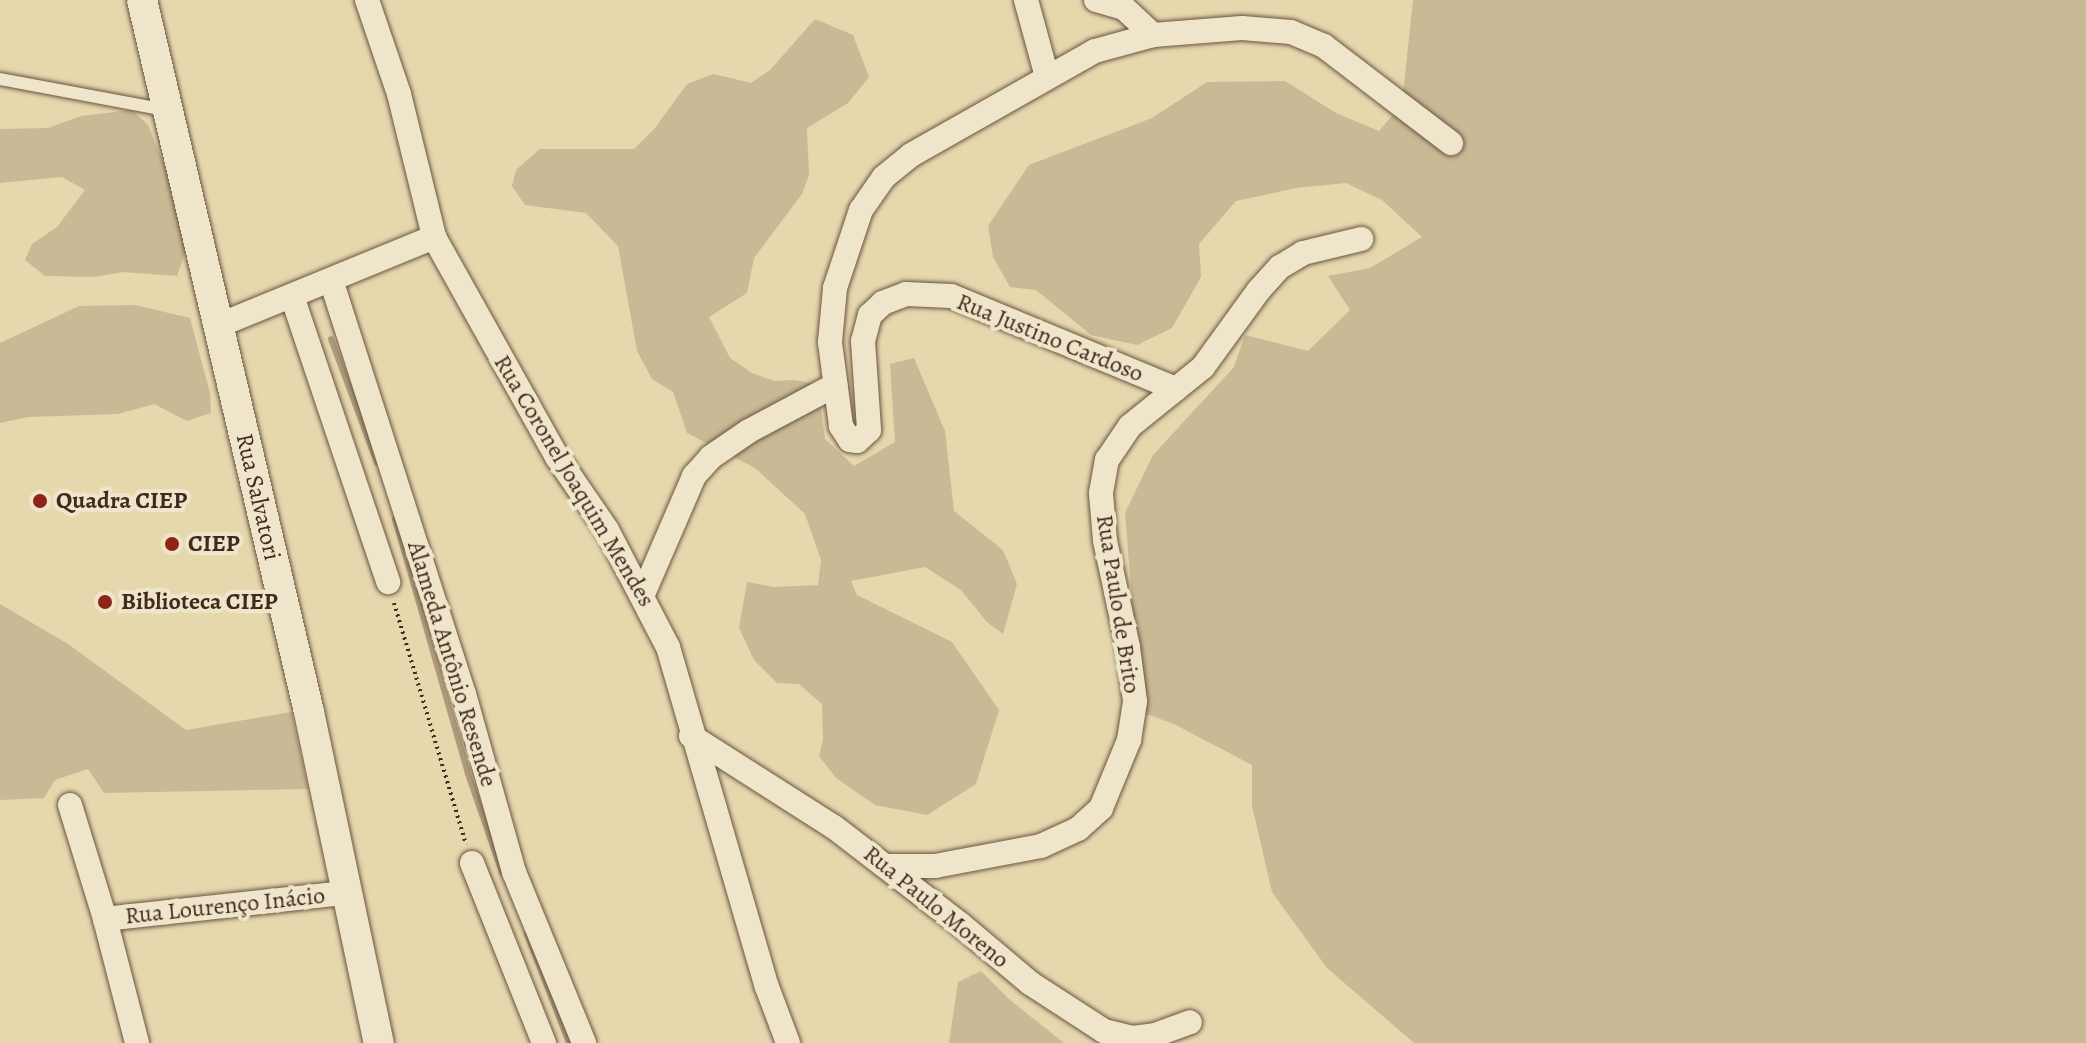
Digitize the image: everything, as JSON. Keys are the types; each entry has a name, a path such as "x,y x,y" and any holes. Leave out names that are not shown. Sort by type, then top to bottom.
{"street":[{"name":"Rua Salvatori","path":"142,0 309,712 379,1043"},
{"name":"Rua Coronel Joaquim Mendes","path":"367,0 399,94 434,237 557,457 607,530 668,647 691,736 767,987 788,1043"},
{"path":"1026,0 1047,77"},
{"path":"1096,0 1124,8 1153,35"},
{"path":"643,594 694,476 711,457 749,431 835,385 830,342 835,288 861,210 884,177 911,155 1047,77 1095,51 1153,35 1242,28 1291,32 1324,46 1451,143"},
{"path":"217,326 434,237"},
{"name":"Rua Paulo de Brito","path":"888,866 935,866 1041,846 1078,829 1101,808 1129,740 1135,701 1128,647 1105,541 1101,493 1107,460 1130,426 1203,367 1259,290 1280,267 1303,253 1361,239"},
{"name":"Alameda Antônio Resende","path":"331,280 464,694 514,872 584,1043"},
{"name":"Rua Justino Cardoso","path":"835,385 841,426 850,440 857,441 869,430 863,341 870,315 883,303 906,294 951,296 1176,389"},
{"name":"Alameda Antônio Resende","path":"292,296 388,582"},
{"name":"Rua Paulo Moreno","path":"691,736 810,810 888,866 1030,983 1104,1031 1132,1038 1155,1035 1190,1022"},
{"path":"70,805 105,919 137,1043"},
{"path":"472,863 544,1043"},
{"name":"Rua Lourenço Inácio","path":"105,919 345,893"}],"lane":[{"path":"0,79 169,111"}],"path":[{"name":"Alameda Antônio Resende","path":"388,582 472,863"}],"shaded area":[{"path":"1413,0 2086,0 2086,1043 1414,1043 1327,968 1272,892 1252,806 1252,765 1174,724 1141,712 1125,513 1153,455 1234,367 1245,335 1308,351 1350,310 1328,276 1370,268 1422,237 1382,200 1346,183 1296,188 1236,201 1199,244 1201,277 1172,328 1137,345 1091,335 1036,290 1010,287 993,257 988,226 1029,165 1152,118 1207,82 1285,81 1336,113 1379,131 1402,104"},
{"path":"815,19 853,35 869,77 848,103 807,128 809,175 802,194 754,258 747,293 709,317 730,358 752,373 774,381 818,384 825,439 854,466 895,442 890,364 914,358 945,431 954,511 1003,550 1017,584 1003,634 987,622 961,590 925,567 851,581 857,595 952,642 999,710 976,784 927,815 875,805 836,778 819,756 823,740 822,704 799,684 777,683 754,660 739,628 747,582 774,587 818,585 821,560 805,514 755,468 687,433 673,392 652,379 637,351 618,246 586,213 525,205 512,186 516,170 540,149 634,149 655,128 687,84 714,74 751,83 770,70"},
{"path":"132,110 148,125 166,169 183,231 186,250 177,276 123,272 94,277 45,276 25,260 32,244 57,227 85,190 62,177 0,183 0,129 48,128 81,116"},
{"path":"135,305 190,318 210,393 211,413 187,421 154,404 118,414 28,417 0,423 0,343 79,306"},
{"path":"0,604 68,644 186,730 291,712 308,789 104,793 88,769 55,780 44,798 0,800"},
{"path":"981,971 1010,1000 1064,1043 949,1043 958,982"}],"waterway":[{"path":"331,339 377,463"},
{"path":"395,519 468,774 502,872"},
{"path":"527,934 569,1043"}],"place":[{"name":"Quadra CIEP","path":"40,501"},
{"name":"CIEP","path":"172,544"},
{"name":"Biblioteca CIEP","path":"105,602"}]}
